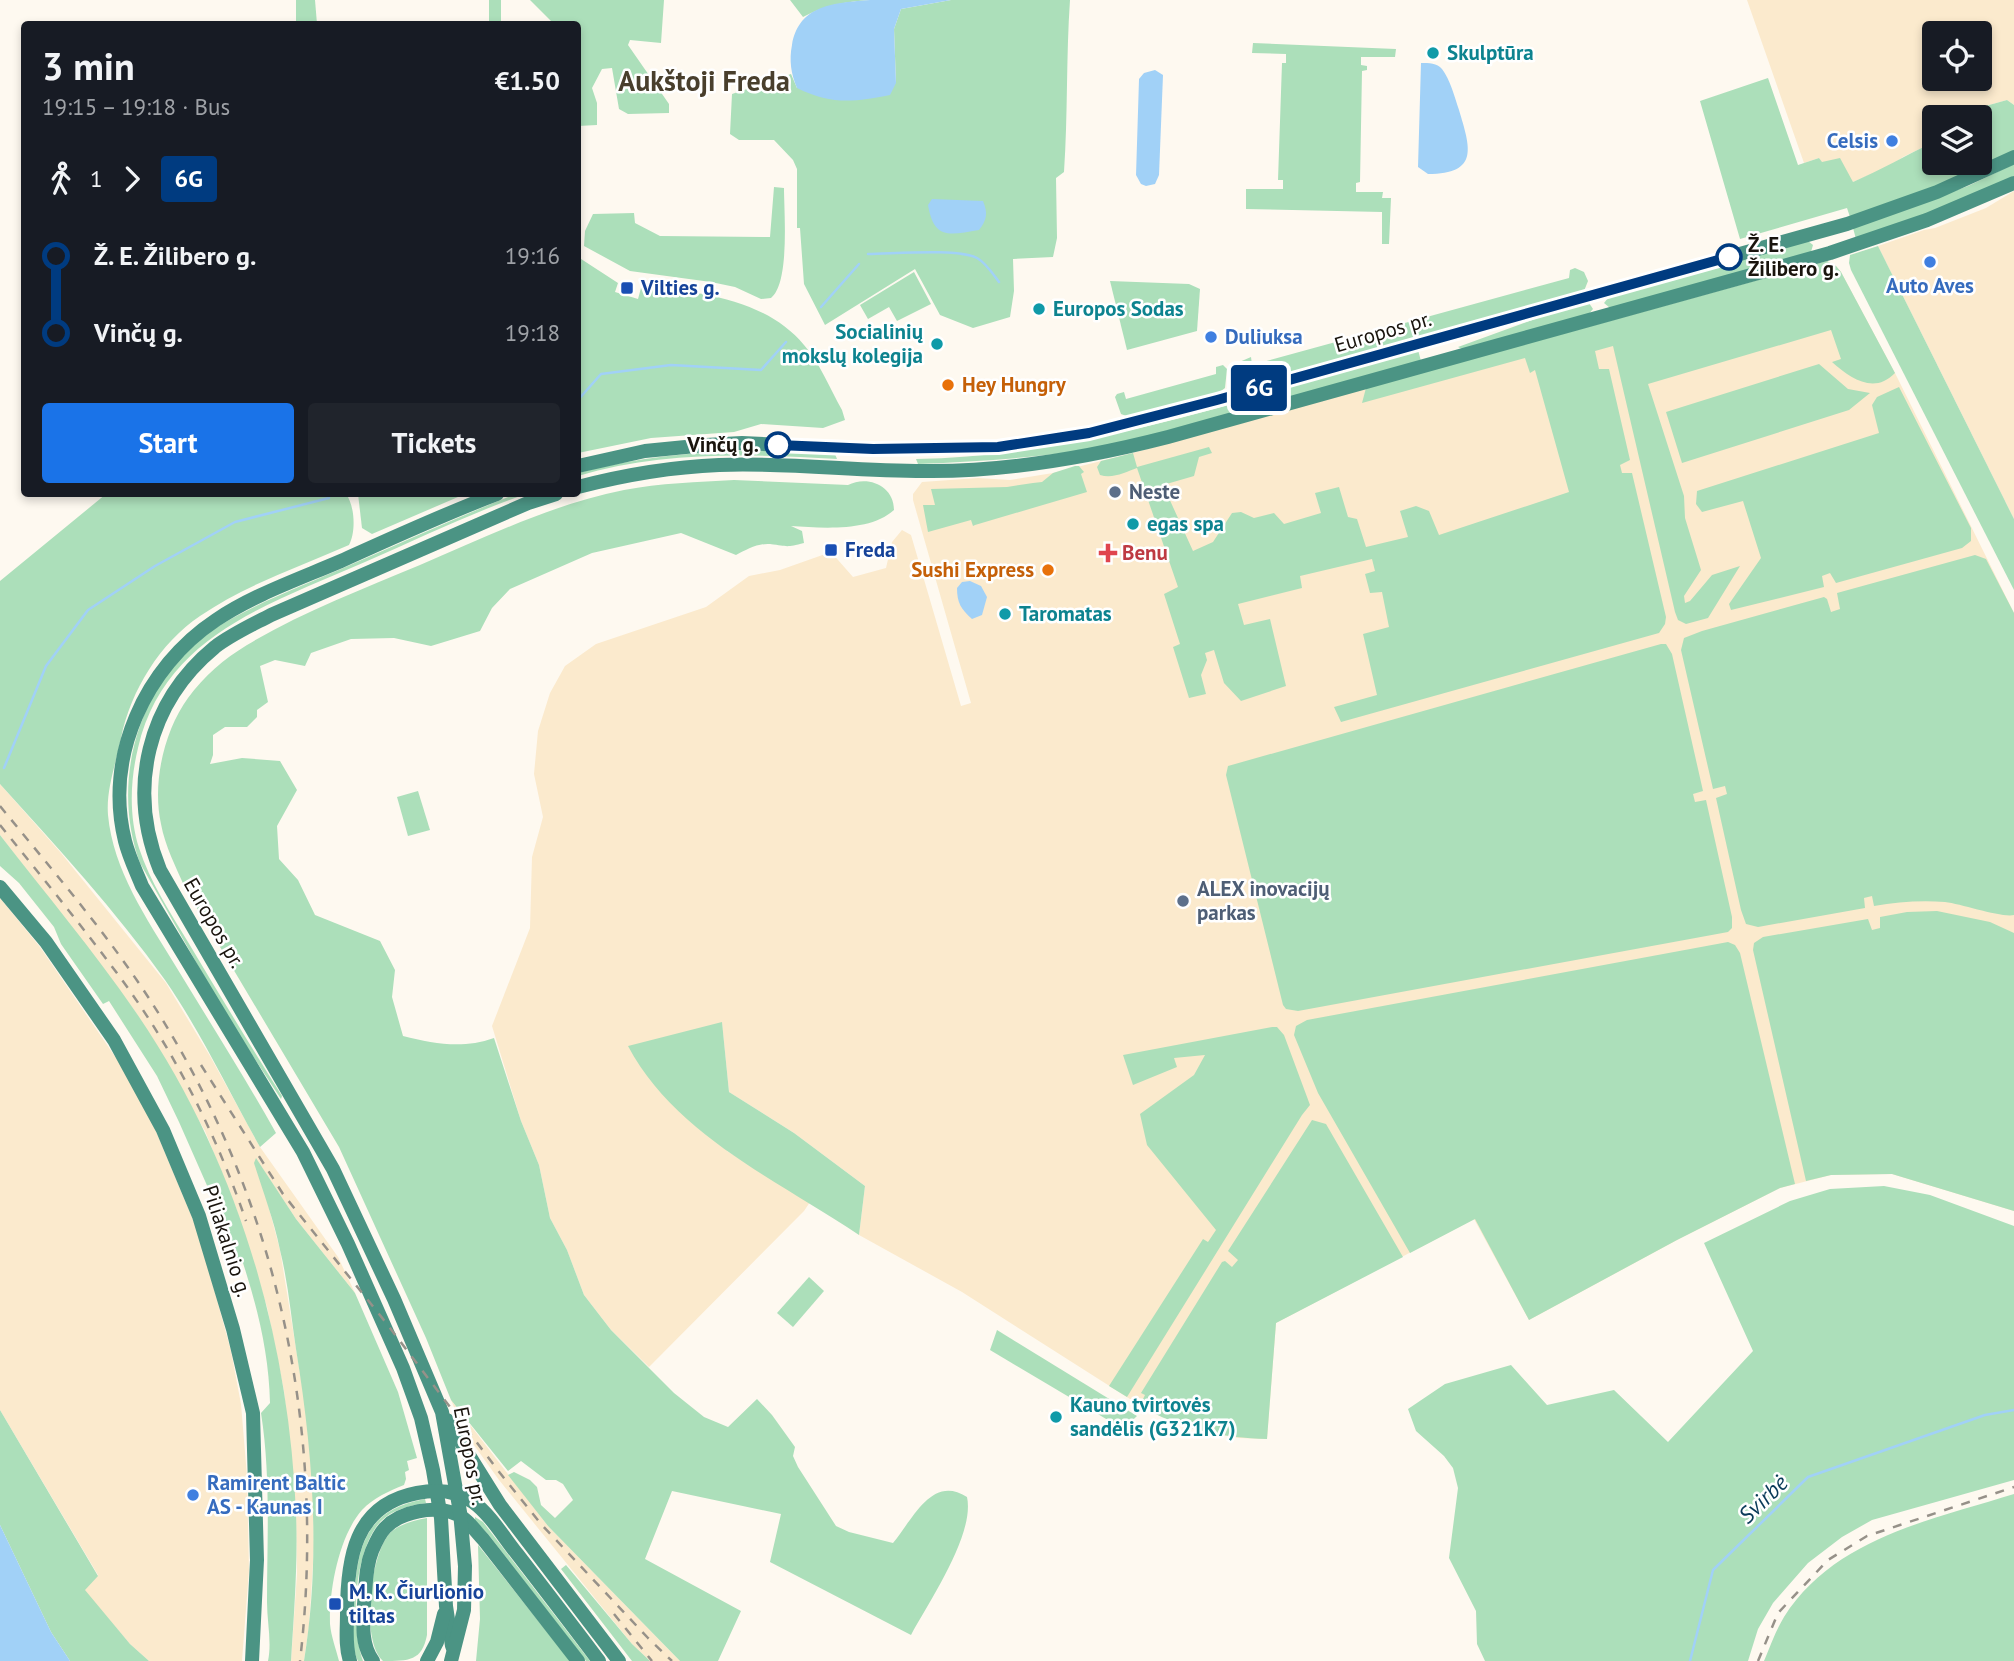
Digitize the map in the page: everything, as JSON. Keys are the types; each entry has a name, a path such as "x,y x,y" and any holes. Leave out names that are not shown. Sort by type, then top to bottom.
{"main road":[{"name":"Europos pr.","path":"581,465 645,451 718,444 998,447 1119,426 1822,231 1937,192 2014,157"},
{"name":"Europos pr.","path":"581,486 636,474 702,466 982,470 1086,457 1168,437 1830,253 1927,220 2014,183"},
{"path":"1822,231 1830,253"},
{"path":"1596,294 1602,316"},
{"path":"1450,359 1448,349 1457,333"},
{"name":"Europos pr.","path":"446,1606 444,1553 433,1470 421,1418 403,1368 321,1189 281,1115 158,914 132,863 125,841 120,798 124,757 133,720 160,671 190,639 233,609 490,497"},
{"name":"Europos pr.","path":"452,1656 464,1610 465,1566 460,1512 442,1412 366,1238 318,1141 160,870 147,834 144,812 145,771 160,716 175,689 216,647 245,628 452,535 548,497"},
{"name":"Piliakalnio g.","path":"0,887 46,942 114,1040 163,1130 199,1216 233,1329 253,1413 257,1560 253,1661"},
{"path":"442,1412 500,1505 619,1661"},
{"path":"350,1661 346,1648 349,1570 354,1547 364,1525 374,1513 395,1499 435,1491 451,1492 474,1504 501,1534 599,1661"},
{"path":"373,1661 366,1648 363,1629 366,1573 371,1555 385,1528 407,1515 430,1510 457,1514 468,1522 578,1661"},
{"path":"446,1606 452,1656"},
{"path":"427,1661 437,1642 446,1606"}],"shaded area":[{"path":"1747,0 2014,0 2014,105 2007,100 1989,105 1922,105 1922,148 1888,167 1853,182 1821,162 1819,158 1804,163"},
{"path":"2014,191 2014,519 1878,246 1986,208"},
{"name":"ALEX inovacijų parkas","path":"1827,261 1841,272 1895,373 2014,613 2014,1211 1892,1174 1831,1175 1780,1188 1529,1320 1474,1219 1276,1323 1267,1439 1238,1438 1204,1431 1152,1413 962,1292 859,1235 865,1186 794,1133 729,1092 722,1022 727,1151 810,1202 649,1367 611,1330 584,1295 567,1250 550,1218 539,1165 521,1121 492,1026 530,928 532,857 543,817 534,774 538,731 550,693 565,666 596,644 706,607 749,576 780,570 831,552 853,577 886,568 892,542 902,530 911,535 961,706 971,703 913,500 913,494 922,482 978,478 1010,480 1053,473"},
{"path":"0,784 61,853 166,983 260,1147 338,1257 355,1293 296,1219 256,1159 280,1250 307,1416 313,1479 314,1548 304,1661 291,1661 297,1574 296,1512 284,1391 267,1307 236,1208 205,1131 135,1011 0,835"},
{"path":"0,898 40,947 140,1093 199,1234 231,1351 241,1404 247,1476 249,1570 242,1661 149,1661 130,1644 84,1590 98,1575 0,1410"},
{"path":"451,1400 548,1526 680,1661 650,1661 632,1644 499,1480 464,1431"}],"green space":[{"path":"296,0 315,0 317,21 296,21"},
{"path":"489,0 501,0 501,21 489,21"},
{"path":"530,0 664,0 661,43 630,40 628,45 669,104 669,113 628,114 619,109 612,68 602,69 592,88 597,103 597,125 581,126 581,21 551,21"},
{"path":"790,0 870,0 835,5 803,17"},
{"path":"951,0 1070,0 1064,172 1056,178 1057,238 1053,257 1013,259 1014,291 1010,317 973,328 940,315 915,269 825,325 804,284 800,228 797,228 797,169 793,160 774,140 739,140 730,134 732,94 791,74 797,88 896,83 894,29 901,9"},
{"path":"1253,43 1396,49 1395,57 1361,57 1361,65 1367,66 1367,70 1362,71 1360,182 1356,183 1356,192 1383,192 1382,198 1391,198 1389,244 1382,244 1382,212 1246,209 1246,189 1283,189 1283,180 1278,180 1282,63 1286,63 1286,54 1252,53"},
{"path":"1768,78 1798,165 1819,158 1822,162 1840,158 1853,182 1922,148 1922,175 1962,175 1850,217 1847,208 1740,239 1700,101"},
{"path":"2007,100 2014,105 2014,151 1992,161 1992,105 1989,105"},
{"path":"2014,164 2014,176 1936,210 1856,239 1853,228"},
{"path":"774,187 784,188 785,246 781,278 771,298 761,299 735,287 711,282 630,271 584,246 585,231 593,214 634,213 635,223 660,236 770,237"},
{"path":"1808,241 1813,245 1811,252 1610,308 1604,303 1608,298"},
{"path":"1878,246 2014,519 2014,590 1851,270 1850,255"},
{"path":"581,259 618,283 615,292 638,299 641,288 684,291 729,300 770,317 788,329 810,352 845,420 823,428 761,424 734,432 651,438 581,452"},
{"path":"1827,261 1841,272 1895,373 1887,380 1879,383 1862,382 1846,374 1832,362 1841,359 1831,330 1648,384 1684,496 1685,518 1701,570 1684,596 1685,603 1690,601 1712,575 1740,566 1708,618 1686,624 1678,620 1675,612 1613,346 1595,351 1599,369 1609,369 1630,460 1620,465 1622,473 1632,473 1666,617 1659,633 1341,722 1334,707 1377,695 1363,634 1389,627 1382,592 1370,593 1365,574 1375,571 1372,559 1300,576 1302,588 1238,604 1244,625 1270,619 1286,686 1241,701 1224,683 1214,650 1205,653 1207,660 1201,675 1206,694 1189,698 1173,647 1180,644 1164,594 1178,587 1137,468 1105,476 1100,475 1097,467 1101,461 1133,453 1137,467 1209,447 1212,453 1199,457 1194,476 1163,485 1193,551 1213,542 1232,513 1241,512 1254,518 1274,513 1284,524 1321,513 1315,493 1339,487 1348,517 1357,519 1366,547 1408,537 1400,511 1416,506 1429,511 1439,535 1569,492 1535,370 1530,373 1525,358 1362,403 1366,388"},
{"path":"1575,268 1584,272 1588,281 1584,291 1249,385 1242,385 1238,378 1237,363 1251,357 1252,365 1569,278 1570,270"},
{"path":"914,272 931,304 897,321 889,307 868,319 860,305"},
{"path":"1110,281 1189,284 1200,289 1197,331 1127,350"},
{"path":"1589,303 1593,309 1588,315 1462,349 1458,347 1554,312"},
{"path":"1418,350 1421,361 1126,442 1049,455 997,460 918,464 916,459 979,456 1106,435 1232,404"},
{"path":"1819,364 1848,389 1870,393 1849,410 1682,463 1666,412"},
{"path":"1223,365 1227,369 1225,388 1217,394 1129,417 1121,414 1115,397 1117,394 1124,392 1126,399 1216,374 1216,367"},
{"path":"1899,387 1971,528 1971,541 1962,548 1836,583 1830,573 1822,576 1824,587 1731,610 1729,604 1761,558 1743,501 1702,512 1696,504 1697,491 1879,433 1872,405 1877,397"},
{"path":"755,450 835,454 837,459 772,456 674,458 581,475 581,472 643,459"},
{"path":"1079,466 1084,472 1081,474 1087,492 973,526 971,520 928,532 923,505 935,505 931,489 1007,487 1042,482 1053,473"},
{"path":"734,480 848,485 871,482 884,488 889,494 894,510 884,517 859,525 831,528 791,526 802,531 804,543 790,546 761,545 736,555 681,533 592,553 510,589 492,608 480,631 431,646 394,638 351,639 311,653 305,666 275,660 260,666 268,702 257,710 257,717 247,727 225,727 213,735 210,764 242,758 280,761 297,790 277,826 279,859 298,880 315,915 380,941 395,970 392,997 403,1036 449,1044 494,1038 521,1121 539,1165 550,1218 567,1250 584,1295 611,1330 674,1393 704,1417 728,1427 757,1399 795,1447 793,1456 798,1467 836,1526 849,1532 893,1543 924,1502 933,1495 943,1491 955,1491 967,1497 968,1512 958,1548 911,1635 770,1562 781,1514 672,1491 645,1559 741,1611 718,1661 680,1661 548,1526 508,1475 514,1472 530,1480 537,1487 541,1505 555,1518 573,1500 563,1484 556,1480 546,1480 521,1461 508,1471 451,1400 426,1338 339,1147 185,888 163,832 158,792 162,758 172,726 188,698 222,662 267,633 354,592 520,522 571,504 638,488"},
{"path":"102,497 349,499 354,526 349,545 217,605 186,627 160,654 132,702 108,796 111,835 124,875 153,930 276,1133 260,1147 203,1041 165,980 106,904 0,784 0,581"},
{"path":"358,497 458,497 372,534 362,528"},
{"path":"509,497 518,497 293,593 226,628 196,651 171,677 151,709 138,748 133,773 132,811 139,848 149,873 282,1096 281,1099 226,1015 140,863 131,831 128,798 130,765 138,732 150,702 168,674 190,649 216,628 282,594"},
{"path":"1975,555 1986,559 2014,613 2014,915 2001,915 1945,902 1874,906 1872,896 1864,898 1865,908 1758,927 1746,924 1716,798 1727,794 1725,786 1713,789 1681,650 1684,638 1824,597 1831,612 1840,609 1837,593"},
{"path":"1666,644 1672,654 1703,791 1693,794 1695,802 1706,800 1732,917 1732,928 1728,932 1298,1011 1286,1009 1226,775 1228,766"},
{"path":"418,791 430,830 408,836 397,797"},
{"path":"0,835 119,988 171,1067 202,1126 251,1250 269,1315 282,1380 291,1447 296,1550 291,1661 268,1661 267,1484 261,1413 270,1403 269,1385 262,1332 243,1263 233,1266 209,1190 157,1076 109,1001 103,1004 61,944 54,927 19,883 0,866"},
{"path":"1937,911 1990,922 2014,933 2014,1211 1892,1174 1831,1175 1806,1181 1753,950 1754,943 1763,937 1868,919 1872,930 1880,928 1880,917 1907,912"},
{"path":"1728,942 1735,945 1740,953 1795,1184 1780,1188 1677,1240 1529,1320 1475,1219 1410,1253 1318,1093 1294,1035 1296,1026 1307,1020"},
{"path":"722,1022 729,1092 794,1133 865,1186 859,1235 731,1154 701,1131 673,1106 648,1078 628,1046"},
{"path":"1277,1027 1284,1035 1310,1105 1127,1397 1109,1386 1203,1239 1208,1242 1216,1230 1147,1145 1140,1114 1194,1075 1205,1055 1174,1058 1177,1067 1133,1085 1123,1055"},
{"path":"1312,1120 1326,1124 1403,1257 1276,1323 1267,1439 1201,1431 1154,1413 1140,1405 1145,1395 1141,1393 1222,1262 1225,1261 1232,1267 1238,1260 1228,1251"},
{"path":"256,1158 296,1219 355,1293 398,1392 417,1458 407,1461 409,1470 405,1472 404,1485 376,1498 366,1506 347,1534 337,1564 330,1610 331,1629 339,1661 304,1661 313,1544 307,1427 285,1274 275,1228 254,1163"},
{"path":"1884,1186 1930,1195 2014,1226 2014,1480 1872,1520 1842,1537 1808,1563 1773,1603 1758,1629 1748,1661 1485,1661 1477,1644 1476,1611 1449,1558 1458,1488 1453,1468 1444,1456 1416,1431 1408,1409 1445,1384 1511,1365 1547,1405 1614,1390 1668,1442 1753,1351 1704,1243 1790,1201 1830,1189"},
{"path":"809,1277 824,1291 793,1327 777,1313"},
{"path":"997,1330 1137,1416 1123,1429 990,1350"},
{"path":"0,1410 98,1576 85,1590 130,1644 149,1661 70,1661 51,1632 0,1525"},
{"path":"2014,1494 2014,1661 1764,1661 1784,1617 1805,1590 1829,1568 1857,1550 1887,1536"},
{"path":"425,1499 426,1503 385,1517 372,1534 365,1550 357,1588 357,1628 363,1661 358,1661 353,1635 355,1588 361,1552 367,1537 375,1524 388,1513"},
{"path":"475,1517 483,1522 590,1661 586,1661 488,1534 475,1521"},
{"path":"427,1518 425,1644 413,1658 383,1661 376,1651 370,1617 370,1596 378,1558 391,1532 408,1523"},
{"path":"478,1545 570,1661 476,1661 480,1619"},
{"path":"566,1565 632,1644 650,1661 632,1661 561,1569"}],"water":[{"path":"870,0 951,0 901,9 894,29 896,83 890,95 832,100 797,88 791,56 796,31 802,21 820,8"},
{"path":"1421,63 1435,64 1445,73 1466,136 1468,147 1464,164 1445,173 1428,174 1418,167"},
{"path":"1155,70 1163,75 1159,175 1155,184 1146,186 1141,184 1136,175 1139,79 1144,73"},
{"path":"932,199 983,201 986,213 984,223 979,230 951,234 939,230 934,224 928,205"},
{"path":"970,581 981,586 987,597 982,615 972,619 960,605 957,593 962,582"},
{"path":"0,1525 51,1632 70,1661 0,1661"}],"waterway":[{"path":"868,254 940,252 968,255 983,263 999,282"},
{"path":"821,307 859,264"},
{"path":"581,397 601,374 671,365 761,370 786,342"},
{"path":"4,768 46,666 88,610 155,566 235,522 329,498"},
{"name":"Svirbė","path":"1690,1661 1713,1570 1808,1477 1985,1415 2014,1410"}],"railway":[{"path":"0,806 98,927 152,1003 196,1078 232,1156 261,1236 283,1319 298,1403 306,1488 307,1574 300,1661"},
{"path":"0,825 107,960 160,1036 208,1126 246,1221"},
{"path":"201,1065 283,1194 387,1324 500,1473 541,1524 672,1661"},
{"path":"1758,1661 1778,1613 1828,1560 1867,1536 2014,1487"},
{"path":"614,1614 652,1661"}],"bus line":[{"name":"6G","path":"778,445 873,449 998,447 1089,433 1217,400 1729,257"}],"place":[{"name":"Skulptūra","path":"1433,53"},
{"name":"Celsis","path":"1892,141"},
{"name":"Ž. E. Žilibero g.","path":"1729,257"},
{"name":"Auto Aves","path":"1930,262"},
{"name":"Vilties g.","path":"627,288"},
{"name":"Europos Sodas","path":"1039,309"},
{"name":"Duliuksa","path":"1211,337"},
{"name":"Socialinių mokslų kolegija","path":"937,344"},
{"name":"Hey Hungry","path":"948,385"},
{"name":"Vinčų g.","path":"778,445"},
{"name":"Neste","path":"1115,492"},
{"name":"egas spa","path":"1133,524"},
{"name":"Freda","path":"831,550"},
{"name":"Benu","path":"1108,553"},
{"name":"Sushi Express","path":"1048,570"},
{"name":"Taromatas","path":"1005,614"},
{"name":"ALEX inovacijų parkas","path":"1183,901"},
{"name":"Kauno tvirtovės sandėlis (G321K7)","path":"1056,1417"},
{"name":"Ramirent Baltic AS - Kaunas I","path":"193,1495"},
{"name":"M. K. Čiurlionio tiltas","path":"335,1604"}],"district":[{"name":"Aukštoji Freda","path":"704,81"}]}
